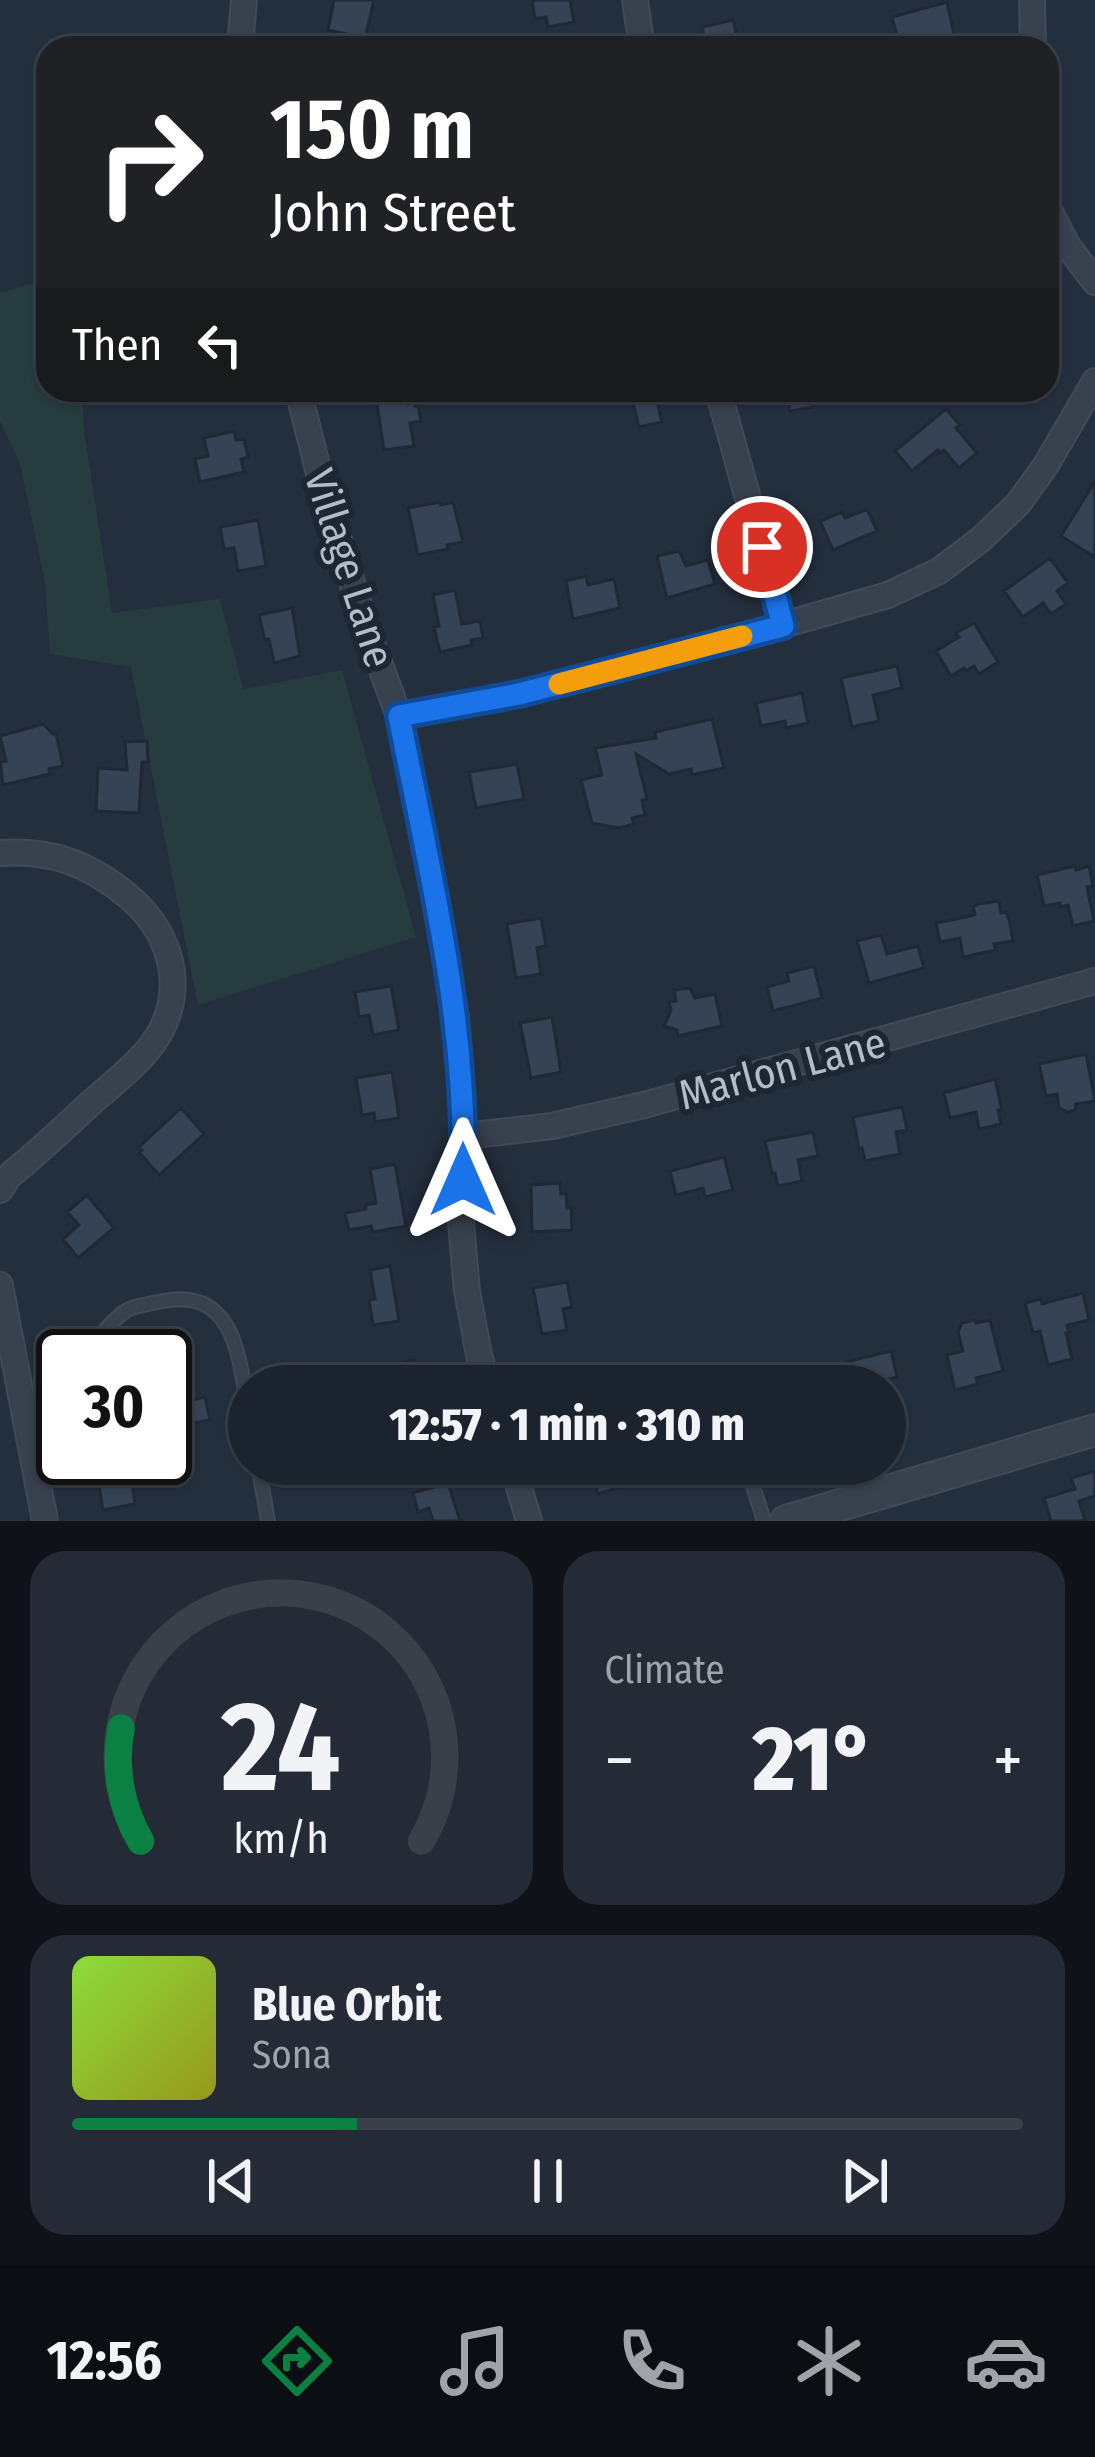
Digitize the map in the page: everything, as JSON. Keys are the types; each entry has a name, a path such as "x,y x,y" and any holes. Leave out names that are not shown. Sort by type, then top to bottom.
{"street":[{"path":"241,36 244,0"},
{"path":"634,0 640,36"},
{"path":"1032,0 1033,36"},
{"path":"1059,229 1095,282"},
{"path":"399,716 519,694 783,626 888,595 940,572 1018,504 1095,381"},
{"name":"Village Lane","path":"301,402 352,580 399,716 455,1017 464,1136 461,1223 467,1292 482,1365"},
{"path":"721,402 783,626"},
{"path":"0,853 28,851 64,858 105,877 140,906 174,969 164,1026 146,1052 9,1176 0,1190"},
{"name":"Marlon Lane","path":"464,1136 552,1126 644,1105 1095,981"},
{"path":"0,1285 45,1521"},
{"path":"786,1521 842,1513 1095,1430"},
{"path":"519,1485 530,1521"}],"lane":[{"path":"106,1329 125,1309 176,1298 222,1315 240,1365"},
{"path":"262,1485 268,1521"},
{"path":"753,1485 764,1521"}],"green space":[{"path":"36,282 36,402 83,402 112,613 220,599 243,689 342,670 416,937 198,1005 131,667 50,654 45,582 20,464 0,421 0,293"}],"building":[{"path":"334,0 374,0 365,36 328,30"},
{"path":"532,0 570,0 574,22 548,27 546,17 535,19"},
{"path":"947,2 954,36 897,36 892,17"},
{"path":"733,20 737,36 704,36 702,27"},
{"path":"415,402 421,421 410,423 414,446 384,450 377,404"},
{"path":"633,402 657,402 662,422 639,427"},
{"path":"788,402 812,402 813,407 790,411"},
{"path":"946,409 977,453 959,468 944,450 938,450 912,471 895,451"},
{"path":"234,431 236,440 244,439 248,457 241,459 244,472 200,482 195,459 208,456 204,438"},
{"path":"1095,481 1095,557 1061,536"},
{"path":"453,502 463,542 418,555 408,508"},
{"path":"867,509 877,531 833,550 820,521"},
{"path":"258,520 266,566 238,571 234,548 224,549 220,527"},
{"path":"679,551 686,566 708,560 715,584 667,598 657,556"},
{"path":"1050,558 1068,583 1057,591 1066,604 1051,614 1043,603 1023,617 1004,591"},
{"path":"586,576 588,585 614,579 620,608 573,619 566,581"},
{"path":"455,590 462,624 480,621 483,638 440,652 433,595"},
{"path":"292,608 300,656 274,663 259,615"},
{"path":"974,623 998,662 979,674 974,666 951,676 936,651"},
{"path":"897,666 902,688 873,695 879,721 852,727 841,678"},
{"path":"802,693 808,723 761,726 756,703"},
{"path":"712,719 724,768 669,774 636,754 647,799 642,800 645,815 619,828 592,823 581,780 602,775 595,748 656,738 655,732"},
{"path":"43,724 56,733 63,766 49,769 50,774 3,785 0,762 6,761 0,736"},
{"path":"147,741 139,813 96,811 98,768 127,770 125,742"},
{"path":"517,764 524,799 476,808 469,772"},
{"path":"1075,866 1076,870 1089,866 1093,886 1087,887 1094,921 1073,926 1068,905 1044,906 1037,875"},
{"path":"999,901 1013,941 963,957 960,938 940,942 936,923 971,916 978,904"},
{"path":"541,918 546,946 537,948 541,974 516,978 507,924"},
{"path":"881,935 887,954 918,946 924,968 869,983 857,941"},
{"path":"814,966 822,998 773,1011 767,987 789,981 787,973"},
{"path":"391,986 399,1030 373,1035 369,1015 359,1017 355,992"},
{"path":"690,988 695,998 715,994 722,1026 678,1036 677,1030 664,1026 669,1002 676,1001 674,990"},
{"path":"552,1017 561,1072 531,1078 520,1023"},
{"path":"1086,1054 1095,1101 1076,1104 1068,1112 1059,1108 1057,1094 1046,1096 1039,1064"},
{"path":"392,1072 399,1118 375,1122 374,1113 362,1115 356,1078"},
{"path":"995,1079 1001,1124 979,1129 976,1112 950,1118 944,1093"},
{"path":"902,1107 907,1130 896,1132 900,1154 865,1161 853,1117"},
{"path":"181,1108 204,1134 159,1175 139,1147"},
{"path":"813,1132 818,1156 798,1160 802,1181 778,1186 765,1141"},
{"path":"724,1157 733,1190 705,1197 703,1188 676,1195 670,1171"},
{"path":"395,1164 406,1226 373,1232 371,1226 349,1230 345,1213 376,1203 370,1169"},
{"path":"560,1183 567,1208 571,1207 572,1230 532,1232 531,1185"},
{"path":"87,1195 114,1228 78,1258 63,1239 79,1225 67,1212"},
{"path":"390,1266 399,1321 373,1325 370,1270"},
{"path":"567,1282 572,1307 563,1309 567,1330 542,1334 533,1288"},
{"path":"1083,1293 1089,1320 1067,1325 1072,1359 1048,1365 1040,1331 1033,1333 1025,1303 1041,1299 1042,1304"},
{"path":"990,1320 1003,1371 955,1390 947,1355 963,1351 958,1332 962,1323"},
{"path":"891,1351 894,1365 847,1365"},
{"path":"205,1397 210,1420 192,1423 192,1400"},
{"path":"1095,1471 1095,1496 1079,1501 1085,1521 1051,1521 1044,1498 1075,1489 1071,1478"},
{"path":"99,1485 132,1485 135,1504 103,1510"},
{"path":"449,1485 460,1521 433,1521 429,1508 418,1512 413,1493"},
{"path":"595,1485 626,1485 598,1494"}],"slow traffic":[{"path":"559,684 742,636"}],"route":[{"path":"463,1180 455,1017 399,716 519,694 783,626 762,547"}]}
